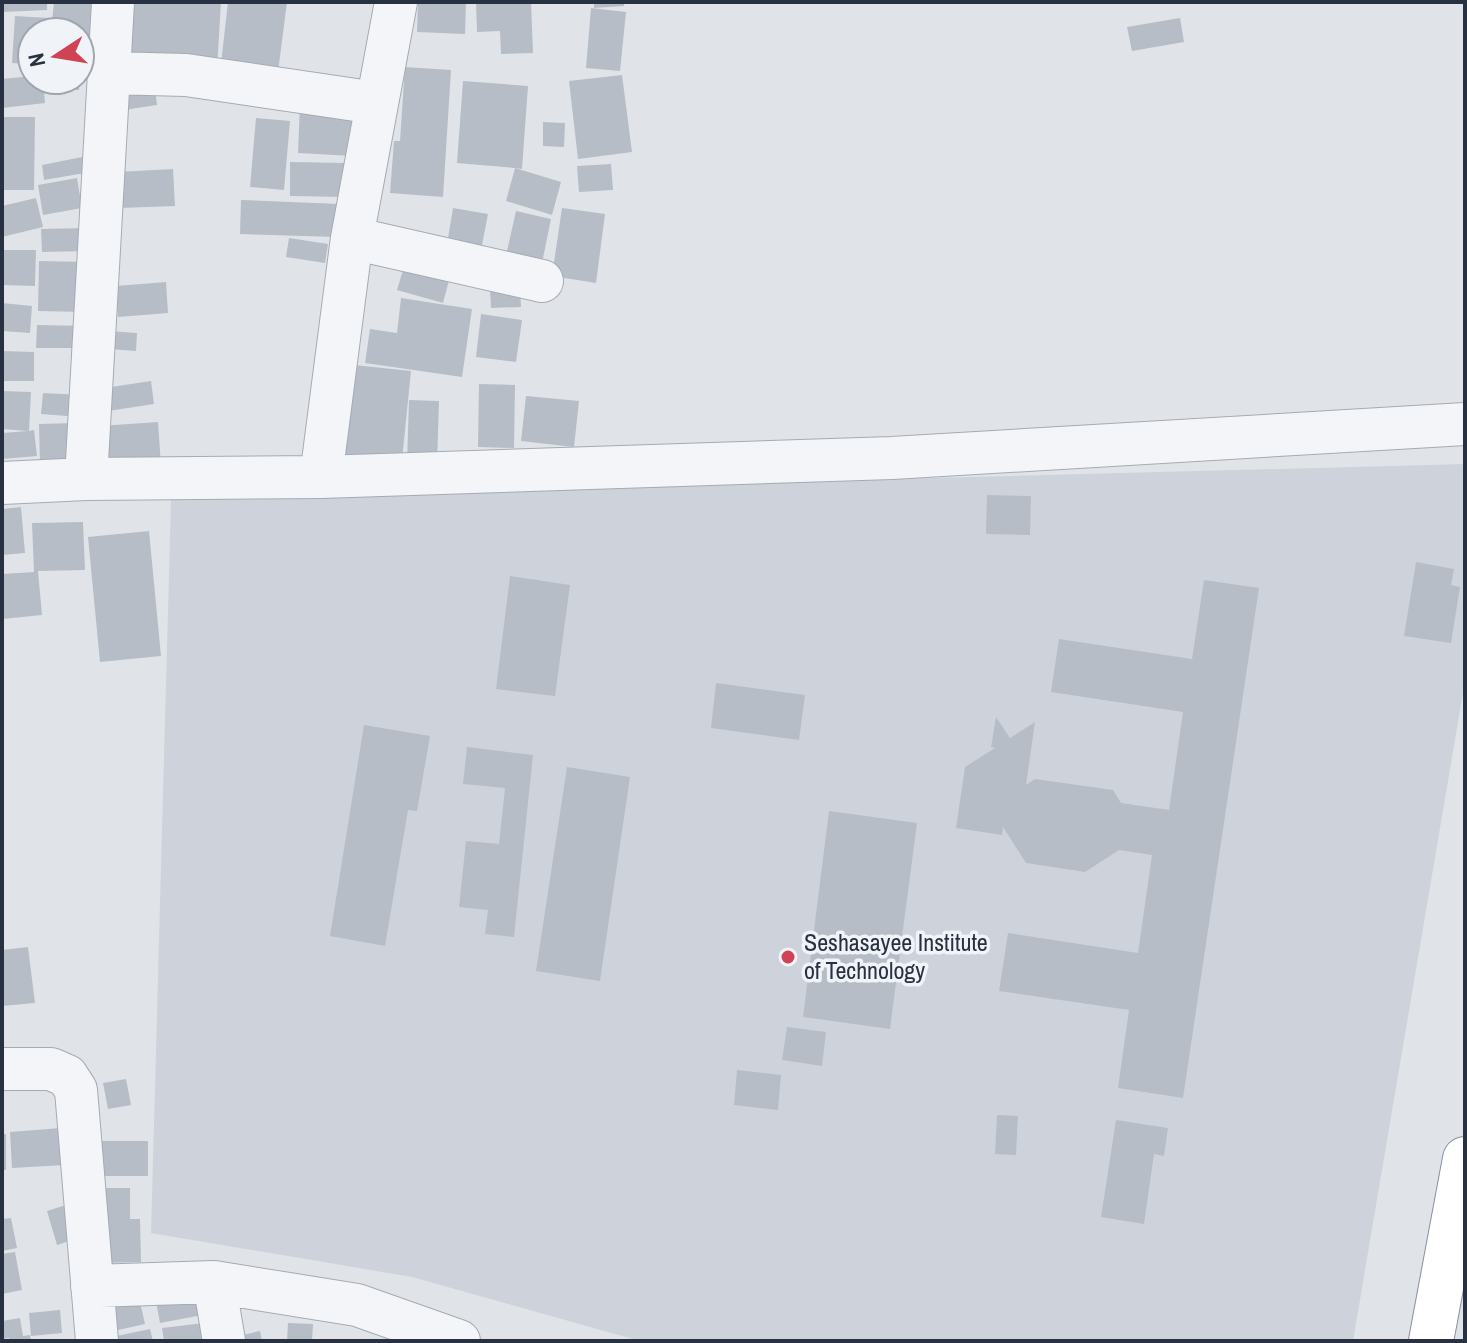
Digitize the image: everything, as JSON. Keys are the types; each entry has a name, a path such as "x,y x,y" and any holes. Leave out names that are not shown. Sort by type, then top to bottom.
{"highway":[{"path":"1431,1341 1465,1159"}],"street":[{"path":"86,479 113,2"},
{"path":"321,477 352,238 396,2"},
{"path":"110,73 186,75 376,103"},
{"path":"352,238 542,281"},
{"path":"2,483 86,479 321,477 892,458 1465,424"},
{"path":"2,1069 51,1069 67,1076 76,1090 97,1341"},
{"path":"92,1286 214,1282 357,1323 459,1341"},
{"path":"214,1282 224,1341"}],"shaded area":[{"name":"Seshasayee Institute of Technology","path":"1465,464 1465,681 1353,1341 640,1341 412,1277 151,1233 171,500"}],"building":[{"path":"2,2 47,2 47,10 2,12"},
{"path":"54,2 98,2 96,17 53,16"},
{"path":"120,2 221,2 217,69 117,63"},
{"path":"228,2 287,2 277,80 220,73"},
{"path":"418,2 466,2 465,34 417,32"},
{"path":"476,2 531,2 533,53 501,54 500,31 477,32"},
{"path":"594,2 624,2 624,6 594,8"},
{"path":"591,8 626,12 620,71 586,68"},
{"path":"15,16 16,16 16,63 12,63"},
{"path":"1180,18 1184,42 1132,51 1127,27"},
{"path":"405,67 451,70 443,197 390,193 394,141 400,141"},
{"path":"622,75 632,152 578,159 569,81"},
{"path":"16,78 16,96 44,96 45,103 2,108 2,79"},
{"path":"154,80 157,105 124,110 120,85"},
{"path":"463,81 528,86 522,169 457,163"},
{"path":"300,104 355,107 353,156 298,153"},
{"path":"2,117 35,117 34,190 2,190"},
{"path":"256,118 290,121 284,190 250,187"},
{"path":"543,122 565,123 564,147 543,146"},
{"path":"82,157 85,173 44,180 42,165"},
{"path":"290,162 347,163 346,197 290,196"},
{"path":"611,164 613,190 579,192 577,166"},
{"path":"515,168 561,182 552,215 506,201"},
{"path":"173,169 175,206 119,208 117,172"},
{"path":"77,178 82,208 43,215 38,185"},
{"path":"36,198 43,227 2,237 2,206"},
{"path":"241,200 339,204 337,237 240,234"},
{"path":"453,208 488,214 481,250 447,244"},
{"path":"562,208 605,214 596,283 552,276"},
{"path":"516,211 551,219 541,268 505,260"},
{"path":"86,228 87,251 42,252 41,229"},
{"path":"289,238 328,244 325,263 286,257"},
{"path":"2,250 36,250 35,286 2,285"},
{"path":"406,260 451,273 443,303 397,290"},
{"path":"39,261 87,262 86,312 38,311"},
{"path":"166,282 168,313 118,317 116,286"},
{"path":"520,287 521,307 491,308 490,289"},
{"path":"401,298 472,309 462,377 365,363 370,329 397,333"},
{"path":"2,303 32,306 30,333 2,331"},
{"path":"481,314 522,320 516,362 476,357"},
{"path":"37,325 86,326 86,348 36,348"},
{"path":"109,331 137,333 136,351 108,349"},
{"path":"2,351 34,352 34,381 2,381"},
{"path":"354,365 411,371 401,470 344,464"},
{"path":"151,381 154,404 102,412 98,389"},
{"path":"479,384 515,385 514,448 478,447"},
{"path":"2,391 31,392 29,431 34,430 37,456 2,459 2,433 28,431 2,429"},
{"path":"43,393 82,395 80,417 41,414"},
{"path":"526,396 579,401 574,447 521,441"},
{"path":"409,400 439,401 437,463 407,463"},
{"path":"158,422 161,466 103,471 100,426"},
{"path":"76,423 77,463 40,464 39,424"},
{"path":"987,495 1031,496 1030,535 986,534"},
{"path":"21,507 25,553 2,555 2,509"},
{"path":"83,522 85,570 38,571 42,615 2,619 2,574 34,572 32,523"},
{"path":"149,531 161,656 100,662 88,537"},
{"path":"1416,562 1454,569 1451,585 1460,587 1451,643 1404,636"},
{"path":"510,576 570,585 555,696 496,689"},
{"path":"1204,580 1259,588 1183,1098 1118,1088 1129,1010 999,991 1008,933 1138,953 1152,855 1119,850 1085,872 1026,863 1003,827 1002,835 956,828 965,767 995,748 991,747 996,717 1010,738 1035,722 1026,785 1035,779 1113,790 1121,803 1169,810 1183,712 1051,692 1059,639 1192,659"},
{"path":"716,683 805,695 799,740 711,728"},
{"path":"364,725 430,736 417,811 408,810 385,946 330,936"},
{"path":"467,747 533,755 514,937 485,934 488,910 459,907 466,841 499,844 505,788 463,784"},
{"path":"567,767 630,777 600,981 536,971"},
{"path":"829,811 917,823 890,1029 803,1017"},
{"path":"28,947 35,1003 2,1006 2,950"},
{"path":"787,1027 826,1032 822,1066 782,1060"},
{"path":"737,1070 781,1075 778,1110 734,1105"},
{"path":"126,1079 131,1105 108,1109 103,1083"},
{"path":"997,1115 1018,1116 1016,1155 995,1154"},
{"path":"1116,1120 1168,1128 1164,1156 1154,1154 1144,1224 1101,1217"},
{"path":"61,1128 64,1165 12,1168 10,1132"},
{"path":"2,1134 6,1134 6,1170 2,1170"},
{"path":"94,1141 148,1141 148,1176 94,1176"},
{"path":"95,1188 130,1188 130,1219 140,1219 141,1262 97,1263"},
{"path":"72,1203 82,1237 57,1245 47,1211"},
{"path":"11,1218 17,1248 2,1251 2,1219"},
{"path":"15,1252 22,1290 2,1294 2,1254"},
{"path":"204,1287 208,1314 160,1323 155,1296"},
{"path":"138,1293 145,1324 105,1333 98,1303"},
{"path":"60,1310 62,1333 31,1336 29,1313"},
{"path":"20,1318 23,1336 30,1335 31,1341 2,1339 2,1321"},
{"path":"204,1323 206,1341 164,1341 162,1328"},
{"path":"288,1323 313,1324 312,1341 287,1341"},
{"path":"150,1329 153,1341 108,1341 107,1338"},
{"path":"260,1331 262,1341 234,1341 233,1337"}],"place":[{"name":"Seshasayee Institute of Technology","path":"788,957"}]}
